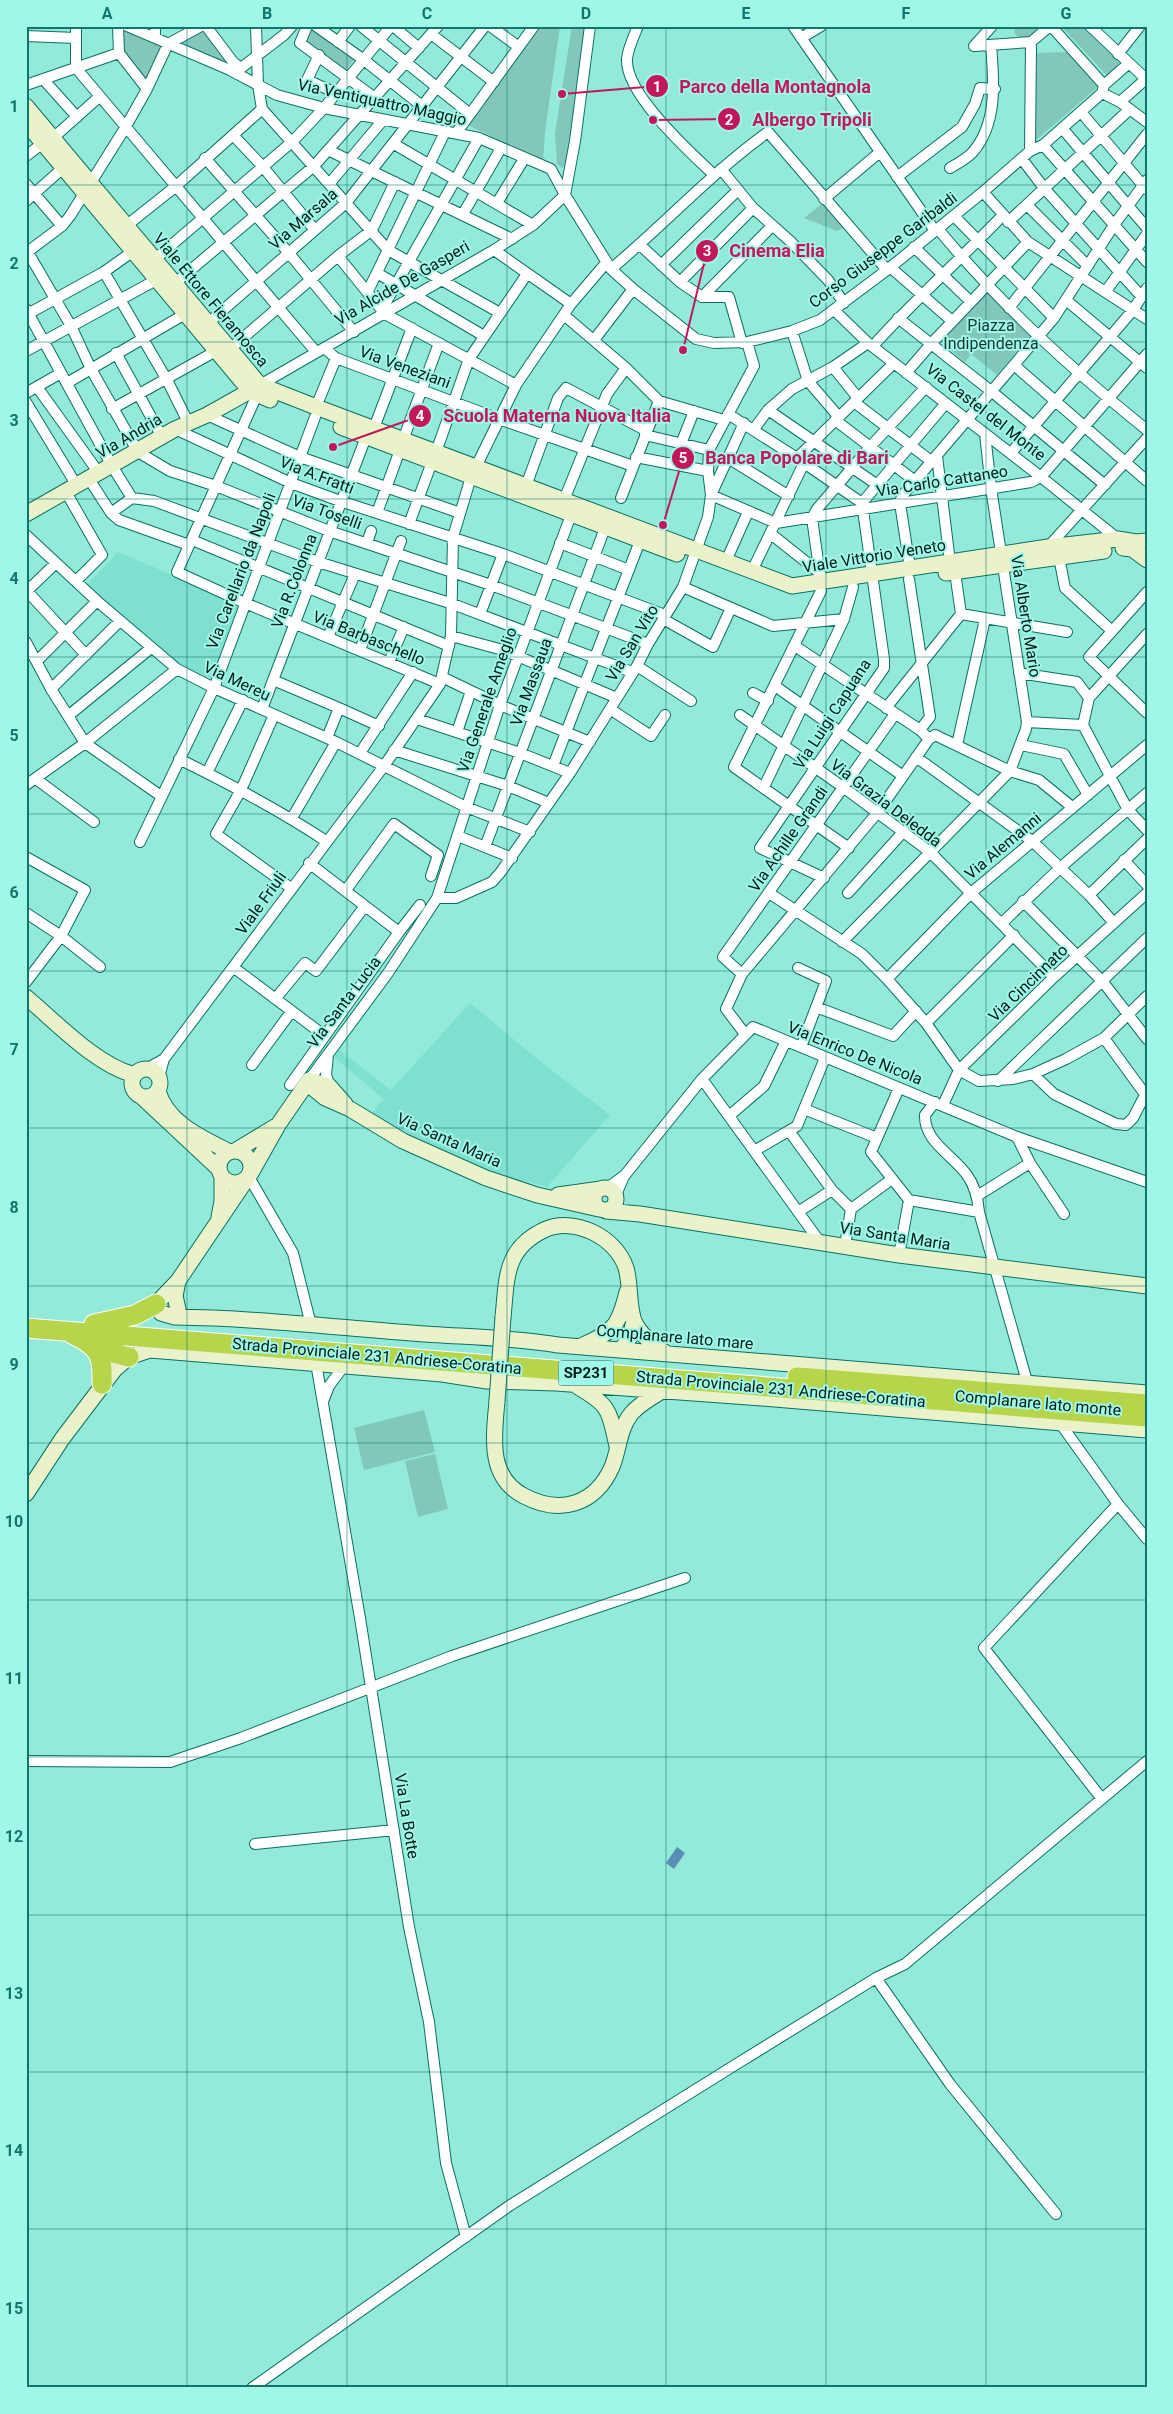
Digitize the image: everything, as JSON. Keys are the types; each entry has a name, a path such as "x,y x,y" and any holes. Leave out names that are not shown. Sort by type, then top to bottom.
{"highway":[{"path":"94,1324 135,1315 156,1304"},
{"name":"Strada Provinciale 231 Andriese-Coratina","path":"26,1318 1147,1404"},
{"name":"Strada Provinciale 231 Andriese-Coratina","path":"26,1328 1147,1417"},
{"path":"64,1331 86,1340 97,1349 129,1357"},
{"path":"97,1349 103,1363 102,1384"}],"main road":[{"name":"Viale Ettore Fieramosca","path":"26,106 64,167 126,226 207,324 223,350 256,391 474,472"},
{"name":"Viale Ettore Fieramosca","path":"26,123 48,140 88,188 132,252 185,314 223,350"},
{"name":"Via Andria","path":"26,514 176,430 256,391"},
{"name":"Viale Vittorio Veneto","path":"474,472 526,486 564,500 788,596 820,582 853,587 873,579"},
{"name":"Viale Vittorio Veneto","path":"474,472 605,528 694,555 726,561 792,586 820,582 873,579 1053,552 1131,544"},
{"name":"Via Castel del Monte","path":"1131,544 1147,560"},
{"path":"26,996 103,1061 221,1173 226,1181 236,1184 249,1177 249,1158 245,1154 233,1152 202,1139 180,1122 164,1106 149,1078 119,1070 103,1061"},
{"path":"138,1094 132,1083 149,1078"},
{"path":"138,1094 151,1096 149,1078"},
{"name":"Via Santa Maria","path":"309,1080 318,1081 328,1093 350,1109 444,1161 537,1195 608,1199 640,1214 996,1269 1147,1286"},
{"name":"Via Santa Lucia","path":"156,1304 178,1281 218,1224 249,1177 278,1125 309,1080"},
{"path":"295,1101 328,1093"},
{"name":"Via Santa Lucia","path":"233,1152 278,1125"},
{"path":"218,1224 222,1201 222,1158 233,1152"},
{"path":"629,1286 616,1326 617,1343 621,1350 630,1337 634,1321 629,1286 626,1267 619,1254 597,1234 570,1225 546,1229 523,1244 514,1254 507,1276 496,1401 494,1439 495,1458 499,1472 507,1484 534,1502 552,1506 579,1503 590,1496 607,1477 613,1465 616,1446 631,1414 642,1403 662,1391"},
{"path":"178,1281 175,1296 178,1309"},
{"name":"Complanare lato mare","path":"156,1304 178,1309 200,1318"},
{"name":"Complanare lato mare","path":"156,1304 161,1313 169,1316 447,1336 493,1336 578,1347 667,1353 1028,1385 1147,1393"},
{"path":"634,1321 653,1344 667,1353"},
{"path":"578,1347 602,1337 616,1326"},
{"name":"Complanare lato monte","path":"28,1486 115,1368 129,1357 150,1350 442,1374 512,1383 573,1384 1147,1430"},
{"path":"573,1384 595,1397 609,1412 616,1446"},
{"path":"609,1412 615,1398 623,1388 630,1401 631,1414"}],"street":[{"path":"76,26 76,68"},
{"path":"118,26 119,53 147,89"},
{"name":"Via Ventiquattro Maggio","path":"127,26 239,71 258,85 277,95 324,108 407,126 456,132 479,138 551,169 565,196"},
{"path":"155,26 155,38"},
{"path":"138,452 112,409 71,326 27,251 62,226 88,188 147,89 168,44 201,26"},
{"path":"206,26 239,71 256,55 284,35 292,26"},
{"path":"256,26 258,85 262,108 388,250 500,314"},
{"path":"307,26 300,43 319,55 375,98"},
{"path":"316,26 364,60 422,106"},
{"path":"338,42 350,26"},
{"path":"361,26 470,114"},
{"path":"154,260 293,142 324,108 392,26 419,48"},
{"name":"Via Marsala","path":"207,324 346,203 485,26"},
{"path":"490,26 519,47"},
{"path":"456,132 534,26"},
{"path":"565,196 575,142 590,26"},
{"path":"638,26 627,60 633,83 661,122 738,190 772,226 790,240 828,280 844,303"},
{"path":"792,26 897,178 936,230 1038,338 1147,430"},
{"path":"800,38 821,26"},
{"path":"992,26 974,46 1031,42 1051,26 1103,89 1147,122"},
{"path":"1090,26 1128,64 1147,79 1120,102"},
{"path":"1118,54 1142,29"},
{"path":"174,284 314,166 435,30 461,57 494,82"},
{"path":"26,36 76,38"},
{"path":"1031,42 1030,151 1043,145 1080,112 1128,64"},
{"path":"950,168 971,154 982,138 989,120 995,89 991,45"},
{"path":"26,85 119,53"},
{"path":"319,55 307,80 336,93"},
{"name":"Via Veneziani","path":"76,68 175,187 320,350 336,358 499,419 585,448 635,461 708,471"},
{"path":"43,79 77,117"},
{"path":"897,178 962,127 975,104 980,88 995,89"},
{"path":"26,156 100,97"},
{"path":"126,226 175,187 262,108"},
{"path":"754,430 768,410 792,389 870,345 978,241 1006,218 1027,205 1130,109"},
{"path":"920,730 930,717 921,664 900,503 934,458 1054,318 1128,205 1145,185 1122,163 1080,112"},
{"path":"330,183 383,120"},
{"path":"1062,128 1147,228"},
{"path":"368,291 445,132"},
{"path":"441,680 450,641 453,537 474,472 516,385 571,304 608,266 640,245 717,172 768,132 824,198 889,269 922,294 952,321"},
{"path":"1009,308 1064,241 1122,163 1147,134"},
{"path":"233,135 263,167 314,229"},
{"path":"386,314 386,302 479,138"},
{"path":"394,144 534,225"},
{"path":"1043,145 1147,262"},
{"path":"463,214 501,148"},
{"path":"328,150 512,239"},
{"name":"Corso Giuseppe Garibaldi","path":"565,196 608,266 633,289 696,339 714,343 744,343 792,331 820,320 889,269 1030,151"},
{"path":"824,198 880,152"},
{"path":"205,158 288,252 354,332"},
{"path":"497,203 524,159"},
{"path":"1011,453 1110,338 1133,310 1144,292 1120,272 1099,250 1044,188 1022,159"},
{"path":"26,201 64,167"},
{"path":"112,409 223,350 279,306 372,230 395,182"},
{"path":"26,184 62,226"},
{"path":"661,266 738,190"},
{"path":"983,192 1028,242 1051,256 1085,271"},
{"name":"Via Alcide De Gasperi","path":"256,391 320,350 386,314 512,239 534,225 565,196"},
{"path":"1027,205 1064,241 1085,271 1106,291 1147,319"},
{"path":"680,282 753,208"},
{"path":"954,216 1054,318"},
{"path":"640,245 680,282 702,297 772,226"},
{"path":"1106,291 1147,234"},
{"path":"906,373 952,321 1028,242"},
{"path":"914,247 971,302"},
{"path":"494,250 571,304"},
{"path":"76,581 102,555 88,479 64,378 27,312 104,272 132,252"},
{"path":"338,256 386,314 516,385"},
{"path":"104,272 167,380 176,430"},
{"path":"377,273 484,336"},
{"path":"408,524 469,359 527,274"},
{"path":"26,351 156,280"},
{"path":"594,340 633,289"},
{"name":"Via San Vito","path":"437,898 456,898 492,882 512,858 590,742 683,587 708,517 710,495 709,450 754,366 744,343 729,296 702,297"},
{"path":"1042,477 1062,450 1144,361 1110,338 1066,300"},
{"name":"Via Castel del Monte","path":"834,310 870,345 1042,477 1082,512 1131,544"},
{"path":"26,393 38,386 91,369 185,314"},
{"path":"564,315 626,368 660,401 744,423 800,460 863,506 876,484 946,402"},
{"path":"898,318 992,390 1105,485"},
{"name":"Via R.Colonna","path":"262,709 340,502 412,328"},
{"path":"792,331 808,381 836,418 915,481"},
{"path":"377,513 439,344"},
{"path":"116,353 139,394 176,430"},
{"name":"Via Carellario da Napoli","path":"140,842 214,688 336,358"},
{"path":"752,571 789,496 800,460 813,441 894,363"},
{"path":"1014,365 1147,481"},
{"path":"833,367 856,400 909,445 934,458"},
{"path":"564,500 607,394 626,368"},
{"path":"38,386 88,479 110,513 119,520 259,567 404,627 450,641 503,650 551,672 617,698"},
{"path":"849,848 734,767 806,623 820,582 814,514 870,447 926,387"},
{"path":"526,486 558,398 566,388 646,433 709,450"},
{"path":"191,543 256,391"},
{"path":"621,498 660,401"},
{"path":"26,402 88,479 132,498 154,501 318,562 450,603 595,657 635,669 691,701"},
{"path":"768,410 876,484"},
{"path":"682,444 694,411"},
{"path":"207,415 300,457 418,500 460,513"},
{"path":"744,423 710,495 776,523"},
{"name":"Via A.Fratti","path":"176,430 291,483 340,502 503,554 618,598 664,617 713,647 731,608"},
{"name":"Via Alberto Mario","path":"842,942 1010,771 1027,722 991,488 985,434"},
{"path":"1112,631 1065,588 1053,552 1082,512 1147,438"},
{"name":"Via Toselli","path":"138,452 170,471 216,486 329,531 491,584 648,644"},
{"path":"728,458 789,496"},
{"path":"886,708 961,614 934,458"},
{"name":"Via Carlo Cattaneo","path":"776,523 814,514 863,506 942,497 1031,482 1042,477"},
{"path":"110,513 132,498"},
{"name":"Via Luigi Capuana","path":"790,862 760,848 884,668 863,506"},
{"path":"726,561 748,512"},
{"name":"Via Generale Ameglio","path":"437,898 500,705 571,515"},
{"name":"Via Massaua","path":"485,847 605,528"},
{"path":"367,543 371,531"},
{"path":"771,534 820,582"},
{"name":"Via Mereu","path":"26,535 97,601 177,669 214,688 360,753 466,807 530,832"},
{"path":"553,766 640,540"},
{"path":"360,650 401,541"},
{"name":"Via Barbaschello","path":"191,543 177,572 245,603 413,672 471,691 590,742"},
{"path":"560,543 629,570"},
{"path":"480,614 503,554"},
{"path":"56,563 27,591 86,655"},
{"path":"328,637 355,574"},
{"path":"683,587 773,626 844,619"},
{"path":"764,787 844,619 853,587"},
{"path":"1145,709 1109,678 1089,657 1147,592"},
{"path":"36,661 97,601"},
{"path":"961,614 1066,632"},
{"path":"957,745 985,619"},
{"path":"51,689 120,621"},
{"path":"389,662 404,627"},
{"path":"1147,634 1089,698 1083,725 1128,810 1147,830"},
{"path":"26,642 51,689 85,743 161,796"},
{"path":"795,646 920,730 929,739"},
{"path":"68,716 151,648"},
{"path":"26,785 85,743 177,669"},
{"path":"360,753 413,672"},
{"path":"1019,673 1077,682 1089,698"},
{"path":"273,680 379,726"},
{"name":"Viale Friuli","path":"149,1078 309,863 384,766 417,719 441,680"},
{"path":"775,686 903,776"},
{"path":"457,732 471,691"},
{"path":"753,693 768,701"},
{"path":"207,773 243,700"},
{"path":"292,818 331,740 339,708"},
{"path":"610,709 651,736 665,715"},
{"name":"Via Achille Grandi","path":"742,974 723,957 895,714"},
{"path":"274,715 241,790 216,834 291,888"},
{"name":"Via Grazia Deledda","path":"740,715 878,812 930,852 1054,977"},
{"path":"417,719 520,753 570,773"},
{"path":"1027,722 1083,725"},
{"path":"608,1199 702,1079 745,1034 726,1008 742,974 878,812 929,739 935,735 1010,771 1039,780 1072,807"},
{"path":"1020,745 1064,754 1088,794"},
{"name":"Via Alemanni","path":"887,979 971,893 1110,774 1147,745"},
{"path":"394,750 508,786 549,803"},
{"path":"916,757 1032,841 1089,895 1114,923"},
{"path":"179,759 292,818 326,841"},
{"path":"36,779 94,822"},
{"path":"1002,923 1060,868 1147,793"},
{"path":"346,890 394,824 438,856 431,876"},
{"path":"848,893 904,831"},
{"path":"458,836 512,858"},
{"path":"1089,895 1147,839"},
{"path":"26,857 85,890 61,936 26,982"},
{"path":"1124,860 1147,885"},
{"path":"790,862 824,878"},
{"path":"309,863 399,932"},
{"path":"769,893 862,954 916,1011 959,1070 979,1081 998,1081 1033,1074 1066,1059 1104,1038 1147,996"},
{"name":"Via Cincinnato","path":"978,1196 967,1175 928,1133 925,1115 939,1104 959,1070 1054,977 1147,893"},
{"name":"Via Santa Lucia","path":"309,1080 388,973 437,898"},
{"path":"1024,901 1103,982 1147,1038"},
{"path":"290,1085 420,905"},
{"path":"275,999 305,963 316,971 365,906"},
{"path":"26,913 61,936 100,967"},
{"path":"926,1023 1014,935"},
{"path":"998,1081 1147,938"},
{"path":"233,967 325,1036"},
{"path":"798,968 826,981 801,1047"},
{"path":"816,1007 893,1036 916,1011"},
{"path":"252,1064 291,1012"},
{"name":"Via Enrico De Nicola","path":"745,1034 753,1027 1018,1137 1147,1182"},
{"path":"1033,1074 1054,1094 1116,1124 1126,1125 1134,1118 1146,1096 1104,1038"},
{"path":"729,1116 764,1086 786,1041"},
{"path":"328,1093 326,1075 329,1052"},
{"path":"754,1151 797,1126 826,1058"},
{"name":"Viale Friuli","path":"149,1078 164,1059"},
{"path":"702,1079 820,1242"},
{"path":"899,1088 871,1152 909,1200 979,1212"},
{"path":"804,1109 877,1138"},
{"path":"789,1131 832,1190 851,1209"},
{"path":"1018,1137 1030,1163 1064,1214"},
{"path":"1028,1385 979,1212 978,1196 1030,1163"},
{"name":"Via Enrico De Nicola","path":"1129,1175 1147,1178"},
{"path":"249,1177 292,1253 311,1325"},
{"path":"845,1246 851,1209 892,1179"},
{"path":"798,1212 832,1190"},
{"path":"899,1255 909,1200"},
{"name":"Via La Botte","path":"316,1363 324,1399 409,1927 430,2022 446,2163 466,2237"},
{"path":"324,1399 329,1386 344,1366"},
{"path":"1060,1424 1118,1504 1147,1539"},
{"path":"1102,1798 984,1648 1118,1504"},
{"path":"26,1761 170,1762 241,1738 452,1656 685,1578"},
{"path":"252,2388 509,2206 876,1978 904,1964 1147,1761"},
{"path":"255,1844 394,1830"},
{"path":"876,1978 950,2084 1056,2214"}],"shaded area":[{"path":"118,552 241,604 212,679 175,664 87,585"},
{"path":"470,1003 536,1058 610,1115 547,1187 496,1174 452,1157 369,1116 384,1099 334,1057 339,1050 391,1090"},
{"path":"677,1847 685,1853 674,1869 666,1863"}],"green space":[{"path":"540,26 560,26 545,132 543,161 470,126 469,122"},
{"path":"572,26 586,26 566,164 562,168 557,164 555,133"},
{"path":"1015,26 1026,29 1028,26 1037,26 1036,33 1030,39 1020,39 1014,32"},
{"path":"1061,26 1085,26 1122,65 1109,78"},
{"path":"122,27 164,45 144,81 124,52"},
{"path":"310,28 355,58 346,70 304,41"},
{"path":"203,30 232,64 230,68 173,44"},
{"path":"1067,52 1098,87 1035,141 1034,53"},
{"path":"823,203 845,227 837,231 804,218"},
{"name":"Piazza Indipendenza","path":"986,292 1031,336 997,375 971,354 965,362 940,340"},
{"path":"424,1410 435,1452 364,1470 354,1428"},
{"path":"435,1454 448,1509 418,1517 405,1461"}],"place":[{"name":"Parco della Montagnola","path":"562,94"},
{"name":"Albergo Tripoli","path":"653,120"},
{"name":"Cinema Elia","path":"683,350"},
{"name":"Scuola Materna Nuova Italia","path":"333,447"},
{"name":"Banca Popolare di Bari","path":"663,525"}]}
